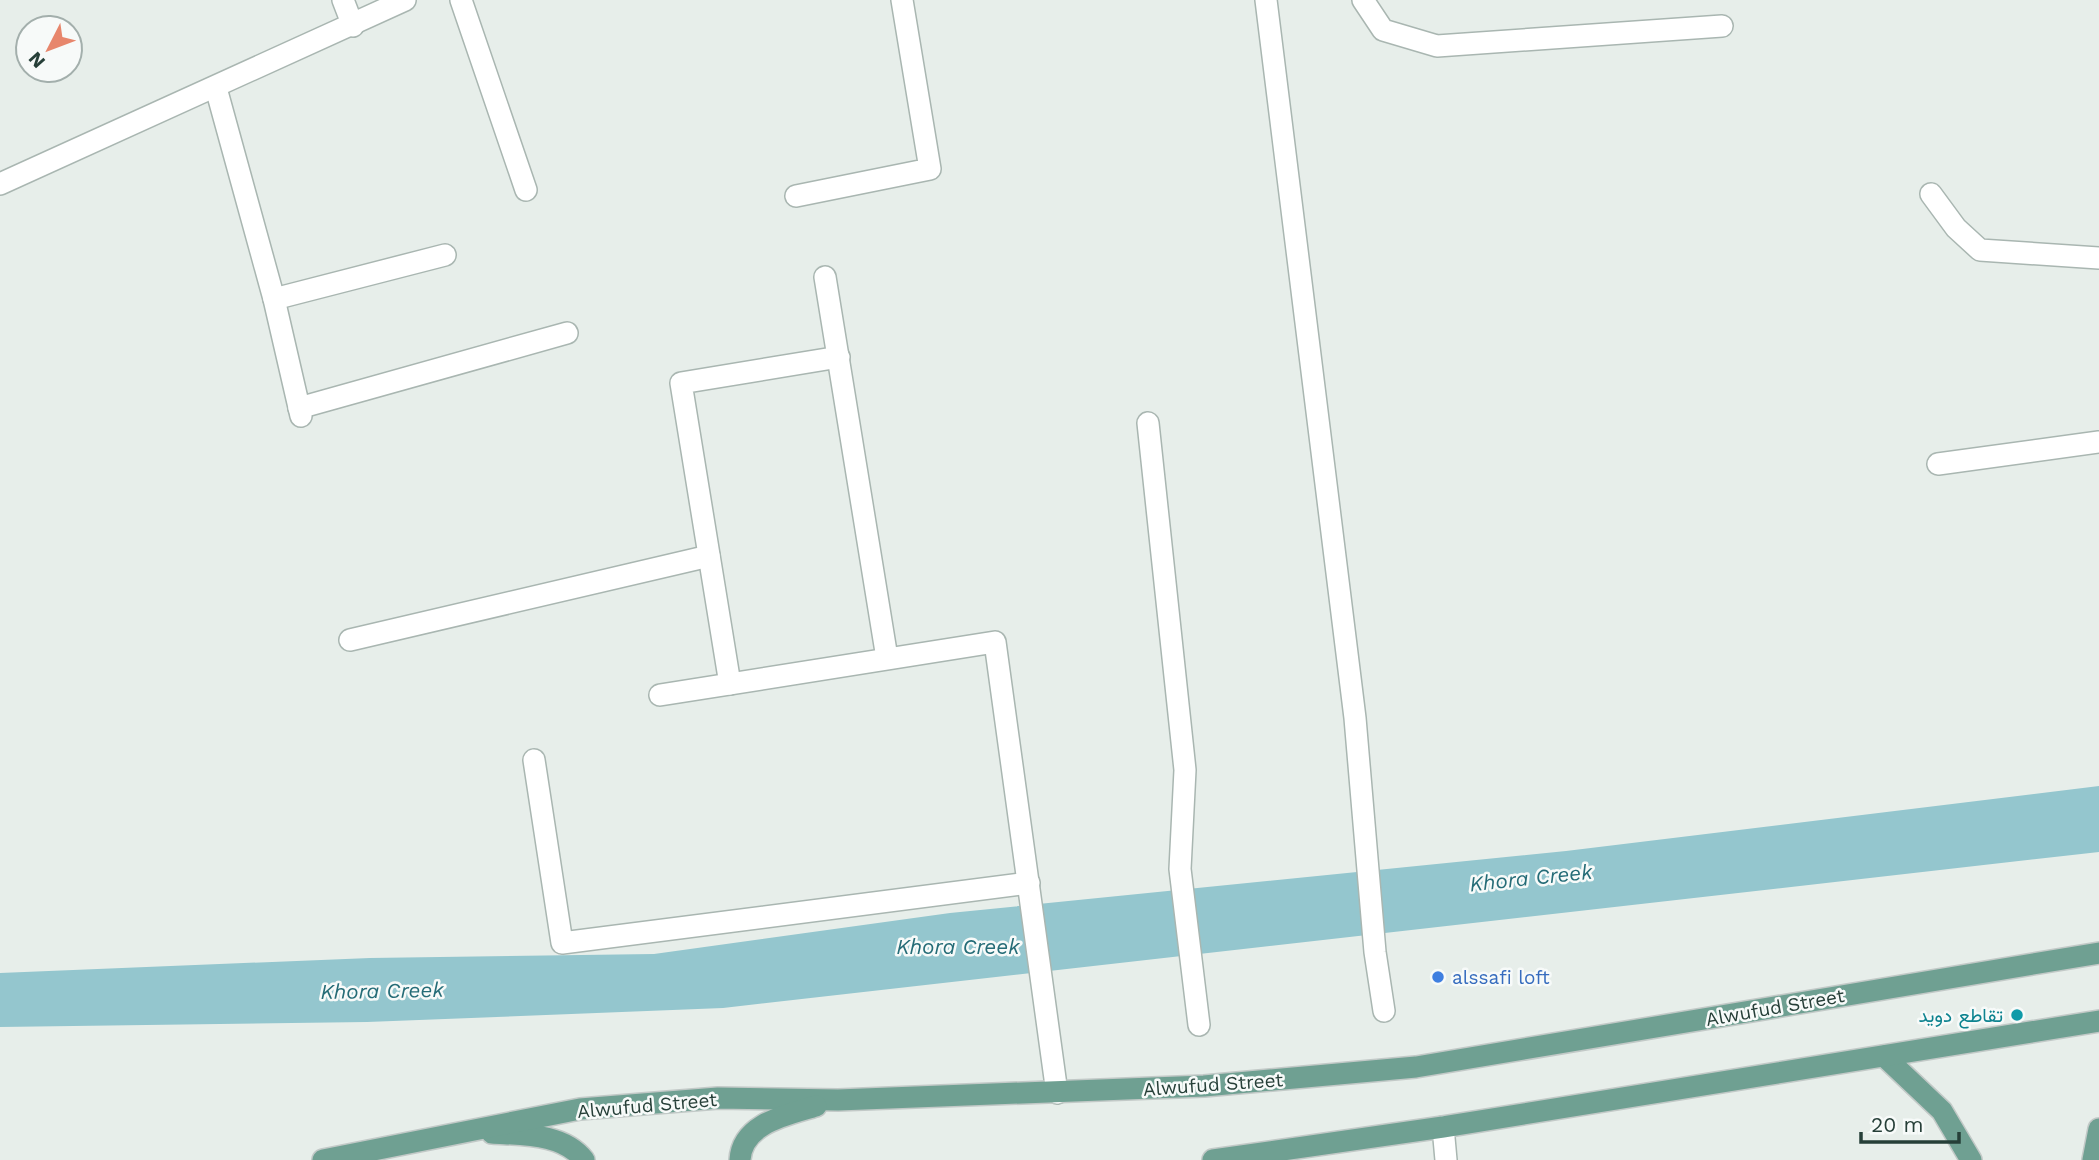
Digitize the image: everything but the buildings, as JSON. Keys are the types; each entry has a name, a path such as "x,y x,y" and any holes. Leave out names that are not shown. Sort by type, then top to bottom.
{"main road":[{"name":"Alwufud Street","path":"323,1160 580,1109 718,1098 838,1100 1204,1086 1416,1067 2099,953"},
{"path":"1213,1160 2099,1021"},
{"path":"1884,1056 1941,1111 1971,1160"},
{"path":"740,1160 740,1151 748,1138 764,1124 838,1100"},
{"path":"2093,1160 2099,1129"},
{"path":"464,1132 544,1138 566,1144 584,1160"}],"street":[{"path":"343,0 353,26"},
{"path":"0,184 353,26 405,0"},
{"path":"461,0 526,190"},
{"path":"796,196 930,169 902,0"},
{"path":"1266,0 1355,718 1375,952 1384,1011"},
{"path":"1363,0 1383,30 1437,46 1722,26"},
{"path":"216,88 274,299 300,412 566,333"},
{"path":"1931,194 1956,228 1980,250 2099,258"},
{"path":"274,299 445,255"},
{"path":"825,277 887,658"},
{"path":"730,684 681,383 839,357"},
{"path":"1148,423 1185,770 1180,869 1199,1025"},
{"path":"1938,464 2099,442"},
{"path":"350,640 709,555"},
{"path":"660,695 995,642 1057,1093"},
{"path":"534,760 562,943 1029,883"},
{"path":"1443,1126 1446,1160"}],"water":[{"name":"Khora Creek","path":"2099,786 2099,852 723,1008 367,1022 0,1027 0,973 370,958 654,954 950,913 1566,851"}],"place":[{"name":"alssafi loft","path":"1438,977"},
{"name":"تقاطع دويد","path":"2017,1015"}]}
